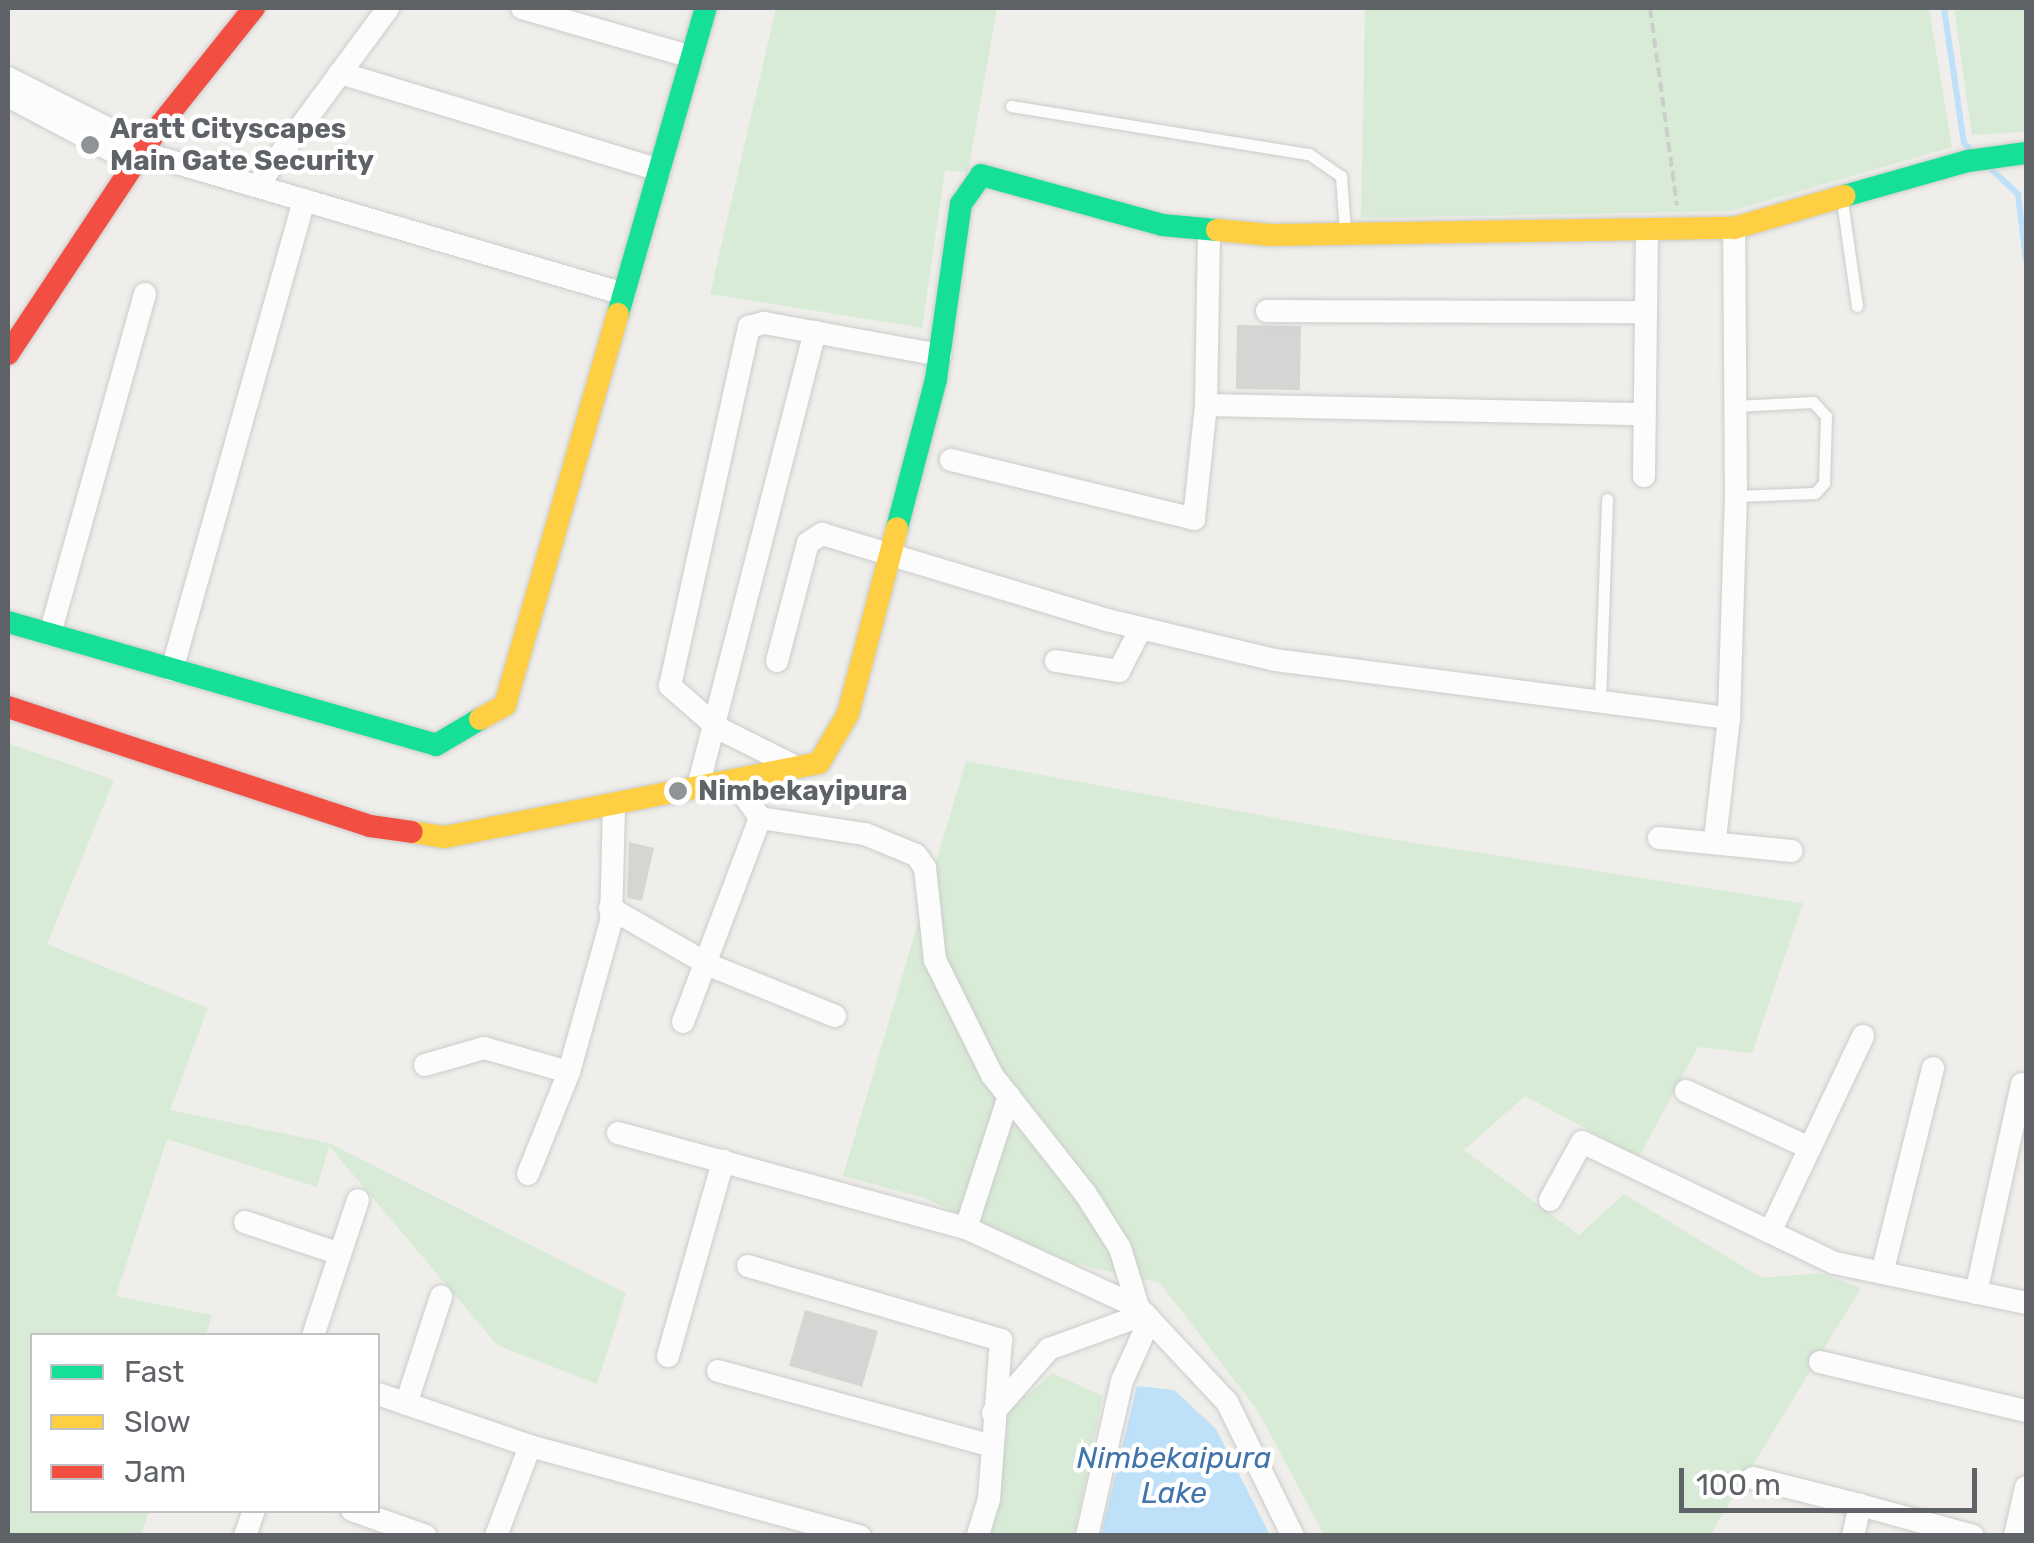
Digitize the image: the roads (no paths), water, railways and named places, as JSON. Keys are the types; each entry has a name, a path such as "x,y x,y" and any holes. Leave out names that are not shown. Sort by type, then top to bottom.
{"main road":[{"path":"8,354 74,241 254,8"},
{"path":"8,622 436,745 506,705 706,8"},
{"path":"8,707 370,826 445,837 819,763 848,714 940,355 961,204 981,175 1162,225 1209,229 1345,235 1647,230 1734,228 1968,161 2020,153"}],"street":[{"path":"257,186 388,8"},
{"path":"522,8 692,57"},
{"path":"340,73 660,170"},
{"path":"8,78 87,127"},
{"path":"8,96 87,127 141,154 624,294"},
{"path":"172,670 304,200"},
{"path":"1716,838 1729,718 1736,496 1734,228"},
{"path":"951,460 1194,520 1206,405 1209,229"},
{"path":"1644,476 1647,230"},
{"path":"50,634 145,294"},
{"path":"1267,311 1646,312"},
{"path":"796,768 718,728 670,686 749,327 764,323 940,355"},
{"path":"698,787 718,728 815,332"},
{"path":"1206,405 1644,414"},
{"path":"776,660 815,536 890,554 1140,628 1275,660 1729,718"},
{"path":"1056,661 1118,671 1140,628"},
{"path":"734,780 760,818 866,834 916,856 925,868 935,960 1009,1096 1120,1248 1144,1313 1122,1381 1086,1536"},
{"path":"528,1174 569,1072 610,908 614,804"},
{"path":"683,1022 708,965 760,818"},
{"path":"1658,838 1716,838 1791,851"},
{"path":"610,908 708,965 835,1016"},
{"path":"1770,1232 1863,1036"},
{"path":"426,1065 484,1048 569,1072"},
{"path":"1882,1273 1933,1068"},
{"path":"1976,1293 2022,1084"},
{"path":"1686,1091 1810,1148"},
{"path":"966,1228 1009,1096"},
{"path":"618,1133 966,1228 1144,1313 1227,1402 1293,1536"},
{"path":"1550,1200 1582,1142 1834,1263 2026,1304"},
{"path":"668,1356 723,1161"},
{"path":"314,1333 358,1200"},
{"path":"245,1222 340,1254"},
{"path":"748,1266 1001,1340 990,1444 989,1499 978,1536"},
{"path":"406,1404 441,1297"},
{"path":"993,1412 1048,1349 1144,1313"},
{"path":"1820,1362 2026,1411"},
{"path":"718,1371 990,1444"},
{"path":"380,1395 530,1446 860,1536"},
{"path":"496,1536 530,1446"},
{"path":"1753,1478 1973,1536"},
{"path":"2014,1536 2026,1487"},
{"path":"1853,1536 1860,1505"},
{"path":"361,1513 426,1536"}],"lane":[{"path":"1011,106 1309,154 1341,176 1345,235"},
{"path":"1842,197 1857,306"},
{"path":"1736,406 1814,402 1826,416 1824,484 1814,493 1736,496"},
{"path":"1600,702 1607,499"}],"water":[{"name":"Nimbekaipura Lake","path":"1137,1386 1174,1390 1216,1429 1270,1535 1101,1535"}],"waterway":[{"path":"1944,8 1964,143 1971,150"},
{"path":"1991,169 2018,194 2026,260"}],"place":[{"name":"Aratt Cityscapes Main Gate Security","path":"90,145"},
{"name":"Nimbekayipura","path":"678,791"}]}
